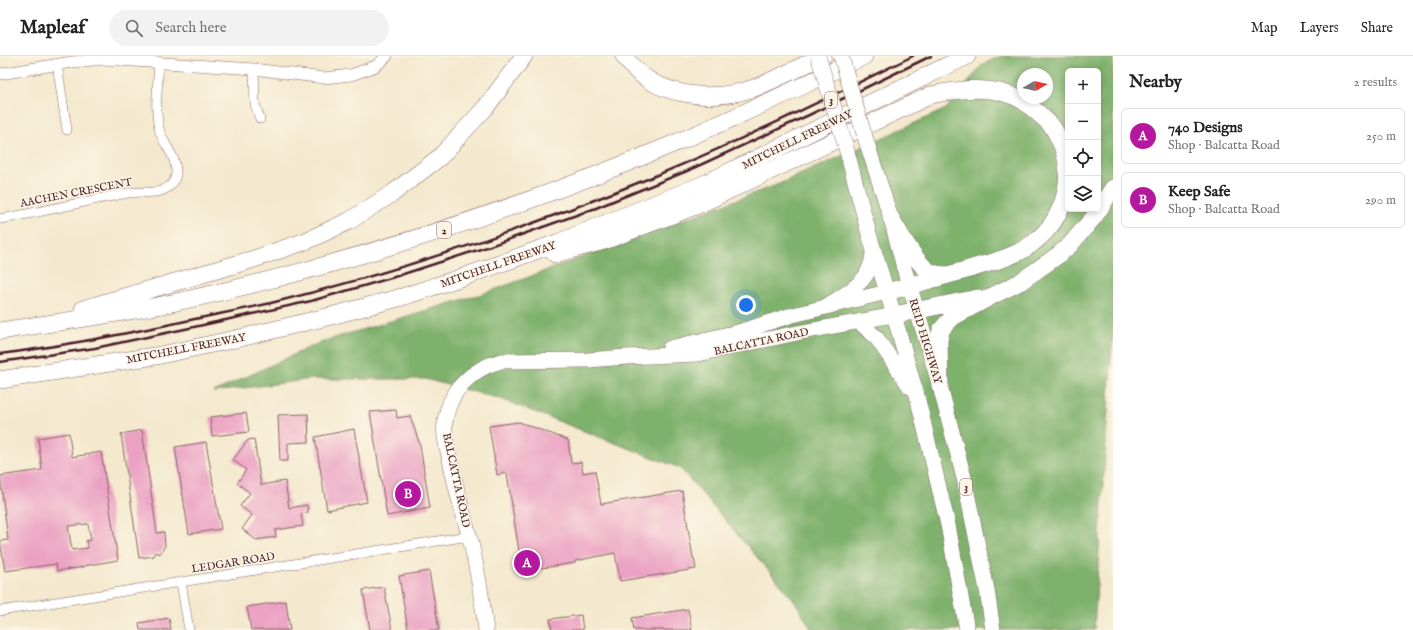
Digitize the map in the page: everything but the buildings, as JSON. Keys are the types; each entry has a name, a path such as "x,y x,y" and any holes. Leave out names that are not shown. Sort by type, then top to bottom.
{"highway":[{"path":"8,329 254,259 306,241 349,221 393,193 440,157 486,107 524,56"},
{"path":"624,56 640,74 661,87 687,94 713,95 753,88 823,56"},
{"name":"2","path":"8,329 138,310 196,298 339,262 479,219 666,147 864,56"},
{"name":"MITCHELL FREEWAY","path":"0,380 160,355 240,338 402,297 469,275 557,243 704,184 967,56"},
{"path":"469,275 604,242 698,205 931,95 958,89 985,89 1005,93 1023,101 1051,125 1062,146 1068,167 1067,187 1062,206 1045,233 1033,244 1005,258 887,292"},
{"path":"940,386 939,340 941,330 953,318 1027,278 1057,256 1070,245 1094,217 1113,188"},
{"path":"891,218 907,245 923,266 932,273 938,275 948,275"},
{"path":"894,315 992,296"}],"main road":[{"name":"REID HIGHWAY","path":"818,56 845,144 873,247 917,396 948,525 968,630"},
{"name":"REID HIGHWAY","path":"841,56 891,218 940,386 964,478 987,590 993,630"},
{"path":"825,307 864,280 870,271 873,247"},
{"name":"BALCATTA ROAD","path":"626,356 702,341 742,331 789,316 887,292"},
{"name":"BALCATTA ROAD","path":"486,630 469,536 461,509 446,444 445,423 448,406 458,388 475,372 490,364 501,361 588,360 626,356 698,354 797,333 894,315"},
{"path":"859,322 876,337 917,396"}],"street":[{"path":"0,74 57,64 104,59 254,69 324,78 351,75 376,66 387,56"},
{"name":"AACHEN CRESCENT","path":"0,219 32,214 129,193 161,191 171,185 176,173 174,158 160,133 158,124 157,94 159,62"},
{"path":"57,64 67,130"},
{"path":"254,69 255,104 260,119"},
{"name":"LEDGAR ROAD","path":"0,611 469,536"},
{"path":"181,582 189,630"}],"green space":[{"path":"1001,56 1113,56 1113,330 1094,630 812,630 794,600 680,468 501,399 425,379 312,379 214,392 321,342 491,291 779,184 946,109 983,64"}],"railway":[{"path":"0,354 117,335 267,304 362,279 456,250 549,217 675,168 778,122 913,56"},
{"path":"0,362 95,348 311,301 391,278 490,246 596,208 687,171 809,115 931,56"}],"place":[{"name":"Keep Safe","path":"408,494"},
{"name":"740 Designs","path":"527,563"}]}
